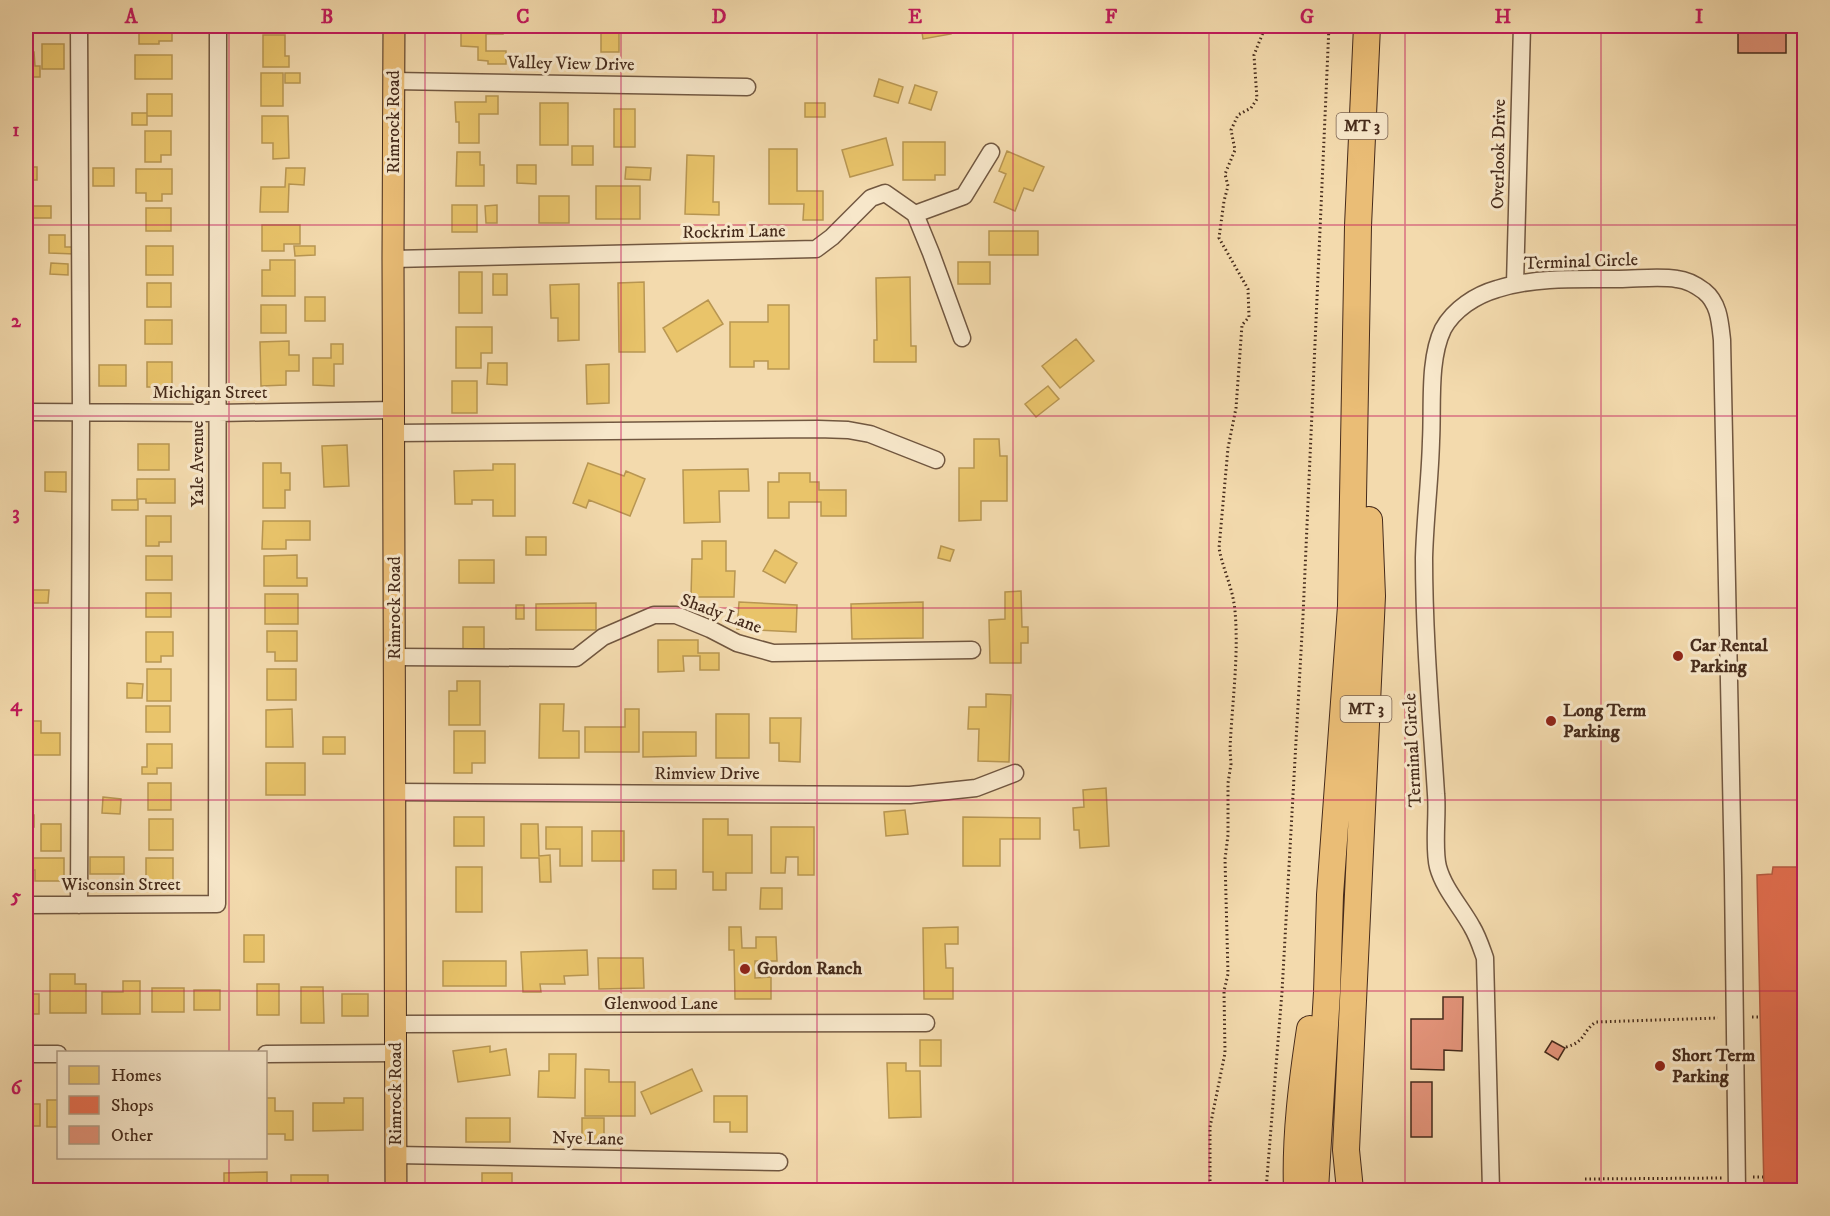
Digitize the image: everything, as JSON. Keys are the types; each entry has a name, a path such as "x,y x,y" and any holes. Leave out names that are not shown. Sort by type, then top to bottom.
{"highway":[{"name":"MT 3","path":"1297,1191 1296,1171 1303,1076 1330,895 1352,606 1358,226 1367,26"},
{"name":"MT 3","path":"1350,1191 1346,1150 1372,596 1358,226"},
{"path":"1316,1191 1330,895"}],"main road":[{"name":"Rimrock Road","path":"394,26 396,1191"}],"street":[{"path":"79,26 81,413 79,905"},
{"name":"Yale Avenue","path":"217,904 218,26"},
{"name":"Overlook Drive","path":"1515,284 1522,26"},
{"name":"Valley View Drive","path":"394,81 747,87"},
{"path":"962,338 915,214 964,196 991,152"},
{"name":"Rockrim Lane","path":"393,259 816,249 832,237 872,198 885,193 915,214"},
{"name":"Terminal Circle","path":"1491,1191 1485,958 1473,927 1444,882 1438,865 1437,800 1427,655 1424,557 1433,380 1437,345 1443,329 1463,306 1480,295 1515,284 1562,279 1678,279 1697,286 1707,293 1720,317 1723,359 1736,1017 1736,1184"},
{"name":"Michigan Street","path":"26,412 218,413 394,410"},
{"path":"394,433 848,430 870,434 936,460"},
{"name":"Shady Lane","path":"395,657 576,658 603,637 654,615 676,615 737,643 773,653 972,650"},
{"name":"Rimview Drive","path":"396,792 910,795 976,788 1015,772"},
{"name":"Wisconsin Street","path":"26,905 217,904"},
{"name":"Glenwood Lane","path":"396,1024 926,1023"},
{"path":"267,1054 396,1053"},
{"path":"26,1054 57,1054"},
{"name":"Nye Lane","path":"396,1155 779,1162"}],"path":[{"path":"1210,1191 1210,1127 1225,1053 1224,991 1228,974 1225,859 1236,645 1235,609 1229,578 1219,548 1228,448 1236,408 1242,325 1249,317 1248,288 1219,238 1228,186 1226,174 1234,150 1231,130 1238,115 1251,108 1257,99 1254,55 1264,30 1269,26"},
{"path":"1266,1191 1282,992 1301,651 1329,26"},
{"path":"1566,1047 1581,1041 1591,1025 1596,1022 1760,1017"},
{"path":"1585,1179 1736,1184 1764,1177"}],"building: Homes":[{"path":"139,26 172,26 172,41 159,41 159,44 139,44"},
{"path":"263,26 301,26 301,29 263,29"},
{"path":"461,26 503,26 503,34 486,34 486,51 506,51 506,64 488,64 488,61 478,60 478,47 461,46"},
{"path":"601,26 634,27 619,27 619,52 601,52"},
{"path":"921,26 950,26 951,34 923,39"},
{"path":"263,35 285,35 285,56 289,56 289,67 263,67"},
{"path":"42,44 64,44 64,69 42,69"},
{"path":"26,52 34,52 35,66 40,66 40,77 26,77"},
{"path":"135,55 172,55 172,79 135,79"},
{"path":"261,73 283,73 283,106 261,106"},
{"path":"285,73 300,73 300,83 285,83"},
{"path":"879,79 903,87 898,103 874,96"},
{"path":"915,85 937,92 931,110 909,103"},
{"path":"147,94 172,94 172,116 147,116"},
{"path":"486,96 498,96 498,114 479,114 479,143 459,143 459,122 456,122 455,102 486,102"},
{"path":"540,103 568,103 568,145 540,145"},
{"path":"805,103 825,103 825,117 805,117"},
{"path":"614,109 635,109 635,147 614,147"},
{"path":"132,113 147,113 147,125 132,125"},
{"path":"262,116 288,116 289,158 273,159 273,143 262,143"},
{"path":"145,131 171,131 171,155 161,155 161,162 145,162"},
{"path":"886,138 893,165 850,177 842,150"},
{"path":"903,142 945,142 945,175 935,175 935,180 903,180"},
{"path":"572,146 593,146 593,165 572,165"},
{"path":"769,149 797,149 797,191 823,191 823,220 803,220 804,204 769,204"},
{"path":"1007,151 1044,167 1033,191 1024,188 1015,211 994,202 1006,174 999,171"},
{"path":"457,152 480,152 480,165 484,165 484,186 456,186"},
{"path":"687,155 714,156 713,202 719,202 719,215 685,214"},
{"path":"517,165 536,165 536,184 517,183"},
{"path":"26,167 37,167 37,180 26,180"},
{"path":"626,167 651,168 650,180 625,179"},
{"path":"93,168 114,168 114,186 93,186"},
{"path":"286,168 305,168 304,185 289,184 288,212 260,212 261,187 285,187"},
{"path":"136,169 172,169 172,194 162,194 162,201 146,201 146,193 136,193"},
{"path":"596,186 640,186 640,219 596,219"},
{"path":"26,190 30,190 30,206 51,206 51,218 26,218"},
{"path":"539,196 569,196 569,223 539,223"},
{"path":"452,205 477,205 477,232 452,232"},
{"path":"497,205 497,223 486,223 485,206"},
{"path":"146,208 171,208 171,231 146,231"},
{"path":"262,225 300,225 300,244 284,244 284,251 262,251"},
{"path":"989,231 1038,231 1038,255 989,255"},
{"path":"49,235 65,235 65,247 75,247 75,254 49,253"},
{"path":"146,246 173,246 173,275 146,275"},
{"path":"294,246 315,246 315,255 295,256"},
{"path":"270,260 295,260 295,296 262,296 262,270 270,270"},
{"path":"958,262 990,262 990,284 958,284"},
{"path":"51,263 68,264 68,275 50,274"},
{"path":"459,272 482,272 482,313 459,313"},
{"path":"493,274 507,274 507,295 493,295"},
{"path":"910,277 911,346 916,346 916,362 874,362 874,340 877,340 876,278"},
{"path":"644,282 645,352 619,352 618,283"},
{"path":"147,283 171,283 171,307 147,307"},
{"path":"579,284 579,340 558,341 558,318 551,318 550,285"},
{"path":"305,297 325,297 325,321 305,321"},
{"path":"708,300 723,324 677,352 663,328"},
{"path":"261,305 286,305 286,333 261,333"},
{"path":"768,305 789,305 789,369 768,369 768,361 754,361 754,367 730,367 730,322 768,322"},
{"path":"145,320 172,320 172,344 145,344"},
{"path":"456,327 492,327 492,353 481,353 481,368 456,368"},
{"path":"1076,339 1094,361 1060,388 1042,366"},
{"path":"289,341 289,355 299,355 299,371 286,371 286,385 261,386 260,342"},
{"path":"331,344 343,344 343,364 334,364 334,386 313,385 313,358 331,358"},
{"path":"147,362 172,362 172,387 147,387"},
{"path":"488,363 507,363 507,385 487,384"},
{"path":"609,364 609,403 587,404 586,365"},
{"path":"99,365 126,365 126,386 99,386"},
{"path":"452,381 477,381 477,413 452,413"},
{"path":"1048,386 1059,399 1036,417 1025,404"},
{"path":"974,439 999,439 1000,456 1007,456 1007,501 981,501 981,520 959,521 959,468 974,468"},
{"path":"138,444 169,444 169,470 138,470"},
{"path":"26,445 33,445 32,472 26,471"},
{"path":"347,445 349,486 324,487 322,446"},
{"path":"263,463 281,463 281,473 290,473 290,490 285,490 285,508 263,508"},
{"path":"588,463 624,476 626,471 645,479 630,516 589,500 586,508 573,503"},
{"path":"493,464 515,464 515,516 493,516 493,500 472,500 472,504 455,504 454,471 493,470"},
{"path":"748,469 749,491 719,491 720,522 684,523 683,470"},
{"path":"45,472 66,472 66,492 45,491"},
{"path":"779,473 810,473 810,482 819,482 819,490 846,490 846,516 821,516 821,502 789,502 789,518 768,518 768,482 779,482"},
{"path":"137,479 175,479 175,503 146,503 146,499 137,499"},
{"path":"112,500 138,500 138,510 112,510"},
{"path":"146,516 171,516 171,542 159,542 159,546 146,546"},
{"path":"263,521 310,521 310,540 286,540 286,549 262,549"},
{"path":"526,537 546,537 546,555 526,555"},
{"path":"702,541 726,541 726,571 735,571 734,597 691,597 692,559 702,559"},
{"path":"941,546 954,550 950,561 938,558"},
{"path":"775,550 797,563 785,583 763,571"},
{"path":"297,555 297,578 307,578 307,586 264,586 264,556"},
{"path":"146,556 172,556 172,580 146,580"},
{"path":"459,560 494,560 494,583 459,583"},
{"path":"31,590 49,590 48,603 31,603"},
{"path":"1021,591 1022,627 1028,627 1028,643 1021,643 1021,663 990,663 989,620 1005,619 1005,592"},
{"path":"146,593 171,593 171,617 146,617"},
{"path":"265,594 298,594 298,624 265,624"},
{"path":"739,602 797,605 796,632 737,629"},
{"path":"923,602 923,638 852,639 851,604"},
{"path":"596,603 596,630 536,630 536,604"},
{"path":"516,605 524,605 524,619 516,619"},
{"path":"463,627 484,627 484,649 463,649"},
{"path":"267,631 297,631 297,661 275,661 275,652 267,652"},
{"path":"146,632 173,632 173,656 161,656 161,662 146,662"},
{"path":"658,640 698,640 698,653 719,653 719,670 700,670 700,656 683,656 684,671 658,672"},
{"path":"147,669 171,669 171,701 147,701"},
{"path":"267,669 296,669 296,700 267,700"},
{"path":"457,681 480,681 480,725 449,725 449,691 457,691"},
{"path":"127,683 143,684 142,698 127,698"},
{"path":"986,694 1011,695 1009,762 978,761 979,729 968,729 969,707 986,707"},
{"path":"540,704 564,704 563,731 579,731 579,758 539,758"},
{"path":"146,706 170,706 170,732 146,732"},
{"path":"292,709 293,747 266,747 266,710"},
{"path":"625,709 639,709 639,752 585,752 585,727 625,727"},
{"path":"716,714 749,714 749,758 716,758"},
{"path":"770,718 801,718 800,762 779,761 779,743 770,743"},
{"path":"26,721 41,721 41,733 60,733 60,755 26,755"},
{"path":"454,731 485,731 485,763 472,763 472,773 454,773"},
{"path":"643,732 696,732 696,756 643,757"},
{"path":"323,737 345,737 345,754 323,754"},
{"path":"147,744 172,744 172,768 157,768 157,774 142,774 142,767 147,767"},
{"path":"266,763 305,763 305,795 266,795"},
{"path":"148,783 171,783 171,810 148,810"},
{"path":"1106,788 1109,846 1080,848 1079,830 1074,830 1073,808 1084,807 1083,790"},
{"path":"103,797 121,799 120,814 102,813"},
{"path":"905,810 908,834 886,836 884,812"},
{"path":"26,815 34,815 34,827 26,828"},
{"path":"454,817 484,817 484,846 454,846"},
{"path":"963,817 1040,818 1040,839 1000,839 1000,866 963,866"},
{"path":"149,819 173,819 173,850 149,850"},
{"path":"703,819 728,819 728,835 752,835 752,873 726,873 726,890 713,890 713,872 703,872"},
{"path":"41,824 61,824 61,851 41,851"},
{"path":"521,824 538,824 539,856 550,855 551,882 540,882 539,858 521,858"},
{"path":"546,827 582,827 582,866 560,866 560,849 546,849"},
{"path":"771,827 814,827 814,875 798,875 798,857 786,857 785,873 771,873"},
{"path":"592,831 624,831 624,861 592,861"},
{"path":"90,857 124,857 124,874 90,874"},
{"path":"27,858 64,858 64,881 35,881 35,870 27,870"},
{"path":"146,858 173,858 173,884 146,884"},
{"path":"456,867 482,867 482,912 456,912"},
{"path":"653,870 676,870 676,889 653,889"},
{"path":"761,888 782,888 782,909 760,909"},
{"name":"Gordon Ranch","path":"729,927 741,927 742,948 756,948 756,937 776,937 777,961 755,961 755,978 771,977 771,999 735,999 734,950 729,950"},
{"path":"958,927 958,944 945,944 946,968 953,968 953,999 924,999 923,928"},
{"path":"244,935 264,935 264,962 244,962"},
{"path":"587,950 588,975 564,976 565,984 540,984 541,992 523,992 521,952"},
{"path":"598,958 643,958 644,988 599,989"},
{"path":"443,961 506,961 506,986 443,986"},
{"path":"50,974 75,974 75,984 86,984 86,1013 50,1013"},
{"path":"123,981 140,981 140,1014 102,1014 102,992 123,992"},
{"path":"257,984 279,984 279,1015 257,1015"},
{"path":"301,987 323,987 324,1023 301,1023"},
{"path":"152,988 184,988 184,1012 152,1012"},
{"path":"194,990 220,990 220,1010 194,1010"},
{"path":"26,994 39,994 39,1014 26,1014"},
{"path":"342,994 368,994 368,1016 342,1016"},
{"path":"920,1040 941,1040 941,1066 920,1066"},
{"path":"490,1046 490,1052 506,1049 510,1075 458,1082 453,1051"},
{"path":"549,1054 576,1054 575,1098 538,1097 539,1071 549,1071"},
{"path":"887,1063 906,1063 906,1071 920,1071 921,1117 889,1118"},
{"path":"585,1069 609,1070 609,1082 635,1082 635,1116 585,1116"},
{"path":"692,1069 702,1091 651,1114 641,1092"},
{"path":"714,1096 747,1096 747,1132 730,1132 730,1122 714,1122"},
{"path":"267,1098 275,1098 275,1111 293,1111 293,1140 285,1140 285,1134 267,1134"},
{"path":"344,1098 363,1098 363,1130 313,1131 313,1103 344,1103"},
{"path":"47,1100 57,1100 57,1127 47,1127"},
{"path":"26,1104 40,1104 40,1126 26,1126"},
{"path":"466,1118 510,1118 510,1142 466,1142"},
{"path":"582,1118 604,1118 604,1141 582,1141"},
{"path":"267,1172 267,1190 224,1190 224,1173"},
{"path":"482,1173 512,1173 512,1190 482,1190"},
{"path":"291,1175 328,1175 328,1190 291,1190"}],"building: Shops":[{"path":"1773,867 1804,867 1804,1190 1764,1190 1757,875 1772,874"}],"building: Other":[{"path":"1738,33 1786,33 1786,53 1738,53"},
{"path":"1443,997 1463,997 1462,1051 1444,1050 1444,1070 1411,1069 1411,1019 1443,1019"},
{"path":"1552,1041 1565,1048 1558,1060 1545,1052"},
{"path":"1411,1082 1432,1082 1432,1137 1411,1137"}],"place":[{"name":"Car Rental Parking","path":"1678,656"},
{"name":"Long Term Parking","path":"1551,721"},
{"name":"Gordon Ranch","path":"745,969"},
{"name":"Short Term Parking","path":"1660,1066"}]}
